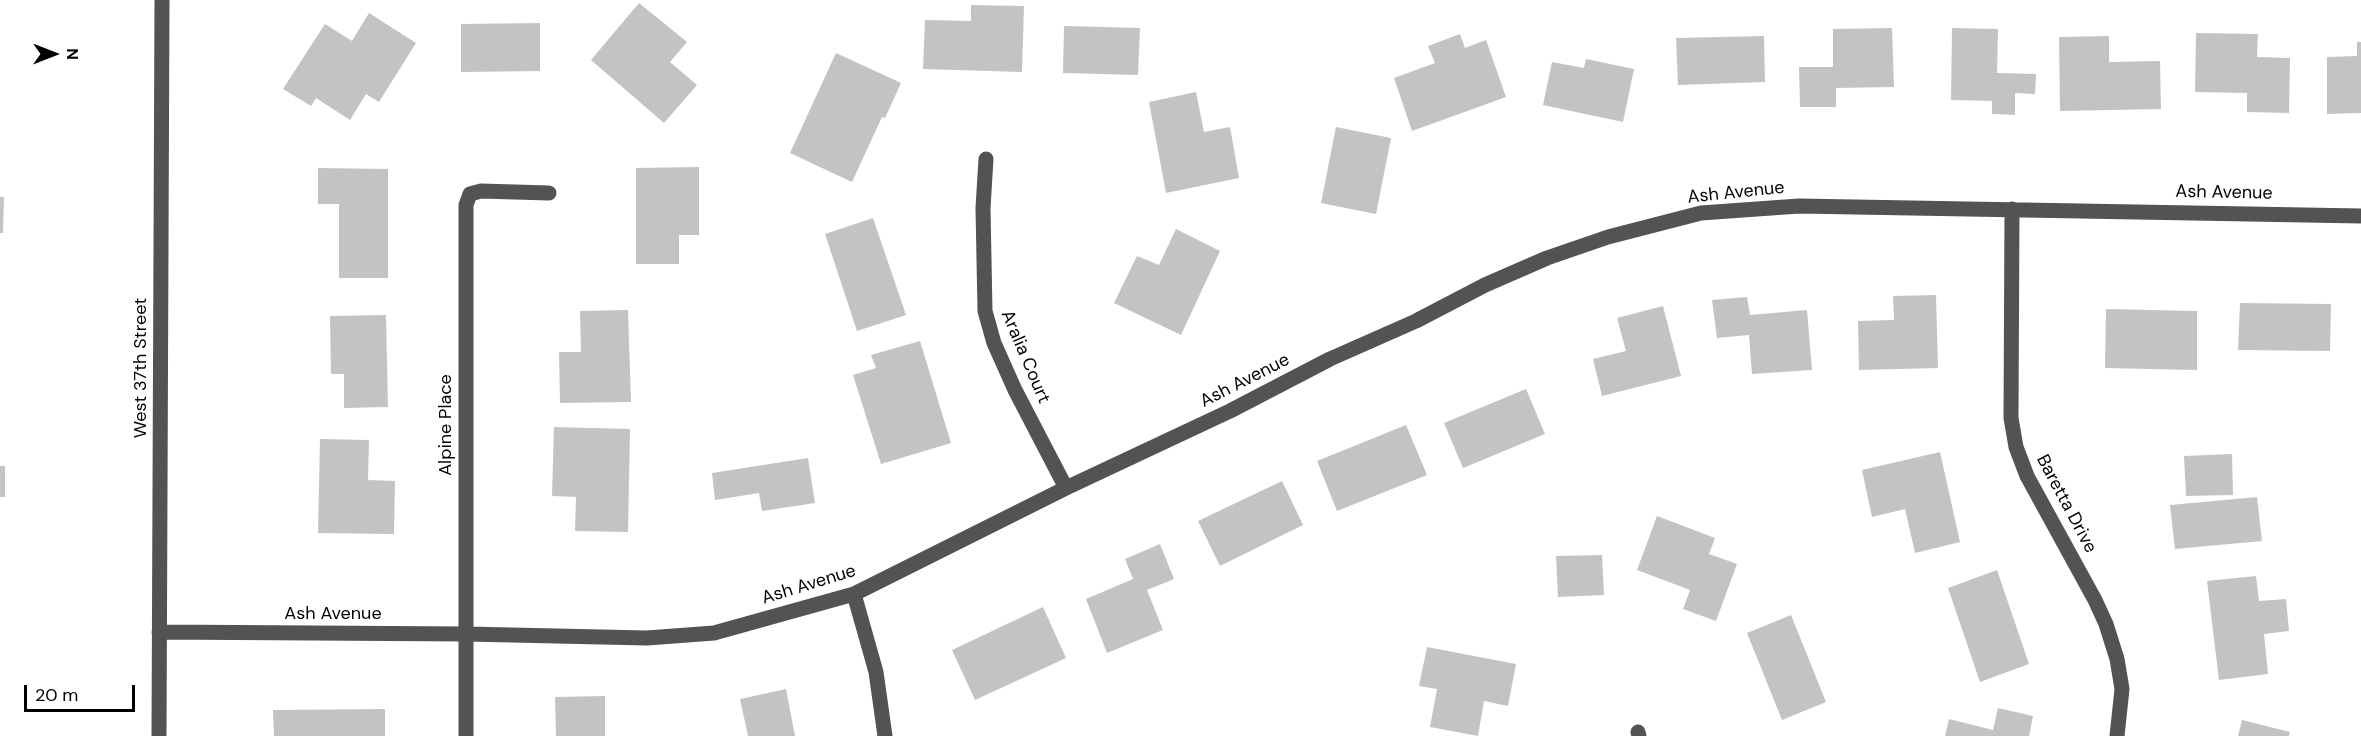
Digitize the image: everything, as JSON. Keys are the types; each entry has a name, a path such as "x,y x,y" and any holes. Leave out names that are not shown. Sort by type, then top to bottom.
{"street":[{"name":"West 37th Street","path":"159,736 162,0"},
{"name":"Aralia Court","path":"986,159 983,208 985,311 994,343 1015,390 1066,488"},
{"name":"Alpine Place","path":"466,736 466,205 470,194 482,191 549,193"},
{"name":"Ash Avenue","path":"159,632 647,638 714,633 854,594 1066,488 1230,411 1330,360 1416,321 1485,285 1547,258 1608,237 1701,213 1799,206 2361,216"},
{"name":"Baretta Drive","path":"2013,209 2011,418 2016,447 2027,476 2106,624 2117,659 2122,689 2117,736"},
{"path":"854,594 876,672 885,736"}],"building":[{"path":"639,3 687,42 670,62 697,85 664,123 591,60"},
{"path":"971,5 1024,6 1022,72 923,69 925,20 971,21"},
{"path":"369,13 416,43 379,102 366,94 350,120 316,98 311,106 283,89 325,24 352,41"},
{"path":"540,23 540,71 461,72 461,24"},
{"path":"1064,26 1140,28 1138,75 1063,73"},
{"path":"1892,28 1894,87 1836,88 1836,107 1800,107 1799,67 1833,67 1833,29"},
{"path":"1952,28 1998,29 1997,73 2036,74 2035,94 2015,93 2015,115 1992,114 1992,101 1951,100"},
{"path":"2196,33 2258,34 2257,57 2290,58 2289,113 2247,112 2247,93 2195,92"},
{"path":"1460,34 1465,48 1486,40 1506,97 1412,131 1394,78 1435,63 1428,46"},
{"path":"1764,36 1765,82 1678,85 1676,38"},
{"path":"2109,36 2109,62 2160,61 2161,109 2060,111 2059,37"},
{"path":"2357,42 2361,42 2361,113 2327,114 2327,57 2357,56"},
{"path":"836,53 901,83 885,118 882,117 852,182 790,153"},
{"path":"1586,59 1634,69 1623,122 1543,105 1552,62 1584,68"},
{"path":"1196,92 1204,132 1230,127 1239,178 1166,193 1149,102"},
{"path":"1336,127 1391,138 1376,214 1321,203"},
{"path":"699,167 699,235 679,235 679,264 636,264 636,168"},
{"path":"318,168 388,169 388,278 339,278 339,204 318,204"},
{"path":"0,197 4,197 3,233 0,233"},
{"path":"873,218 906,315 857,331 825,234"},
{"path":"1176,229 1220,251 1181,335 1114,303 1137,256 1159,265"},
{"path":"1936,295 1938,368 1859,370 1858,321 1894,320 1893,296"},
{"path":"1747,297 1750,315 1807,310 1812,370 1752,374 1749,335 1717,338 1712,300"},
{"path":"2240,303 2331,304 2330,351 2238,350"},
{"path":"1663,306 1681,376 1602,396 1593,359 1626,351 1617,318"},
{"path":"2106,309 2197,311 2197,370 2105,368"},
{"path":"628,310 631,402 560,403 559,352 581,352 580,311"},
{"path":"386,315 388,407 344,408 344,374 331,374 330,316"},
{"path":"920,341 951,443 881,464 853,375 876,368 871,355"},
{"path":"1526,389 1545,434 1463,468 1444,423"},
{"path":"1406,425 1427,475 1337,511 1317,461"},
{"path":"554,427 630,429 628,532 575,531 576,497 552,496"},
{"path":"320,439 369,440 368,480 395,481 394,534 318,533"},
{"path":"1940,452 1960,542 1915,553 1905,509 1872,517 1862,470"},
{"path":"2232,454 2233,495 2186,496 2184,456"},
{"path":"808,458 815,503 762,511 759,493 715,500 712,473"},
{"path":"0,466 5,466 5,497 0,497"},
{"path":"1282,481 1303,525 1220,566 1198,521"},
{"path":"2257,497 2262,541 2175,549 2170,505"},
{"path":"1657,516 1715,538 1709,554 1737,564 1716,621 1683,609 1690,590 1637,570"},
{"path":"1160,544 1174,579 1147,590 1163,630 1107,653 1086,599 1133,579 1125,559"},
{"path":"1602,555 1604,595 1558,597 1556,556"},
{"path":"1997,570 2029,664 1980,682 1948,588"},
{"path":"2256,576 2259,601 2286,599 2289,631 2264,634 2268,674 2219,680 2207,581"},
{"path":"1043,607 1066,658 975,700 952,650"},
{"path":"1791,615 1826,702 1782,720 1747,633"},
{"path":"1427,647 1516,664 1508,706 1484,701 1478,736 1430,727 1437,689 1419,686"},
{"path":"786,689 795,736 748,736 740,699"},
{"path":"605,696 605,736 556,736 555,697"},
{"path":"1998,708 2033,716 2029,736 1945,736 1949,719 1993,730"},
{"path":"385,709 385,736 274,736 273,710"},
{"path":"2242,720 2290,732 2289,736 2238,736"}]}
